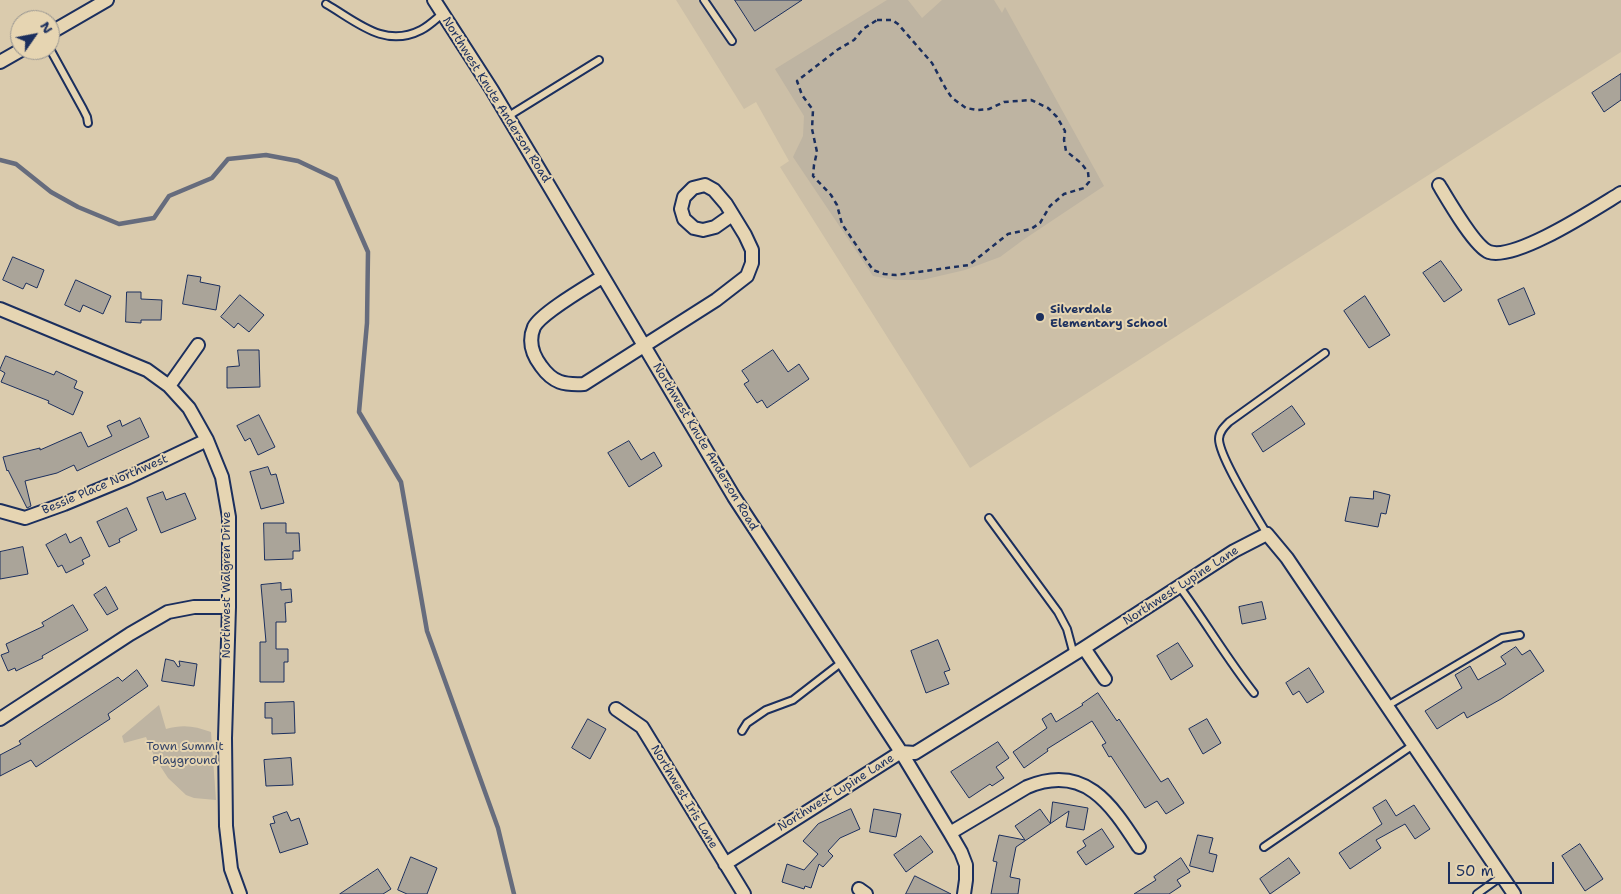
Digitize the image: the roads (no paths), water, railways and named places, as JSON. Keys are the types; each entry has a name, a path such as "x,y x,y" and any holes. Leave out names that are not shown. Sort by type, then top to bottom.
{"street":[{"path":"60,27 108,0"},
{"name":"Northwest Knute Anderson Road","path":"434,0 507,117 734,498 902,752 950,832 966,865 964,894"},
{"path":"1439,185 1475,241 1489,252 1500,253 1519,249 1551,234 1621,194"},
{"path":"602,276 547,314 535,325 531,338 531,348 548,376 561,383 584,384 716,300 748,276 752,263 752,250 732,215"},
{"name":"Northwest Walgren Drive","path":"0,310 147,370 169,386 188,408 207,440 222,477 229,517 229,607 225,738 226,826 231,869 240,894"},
{"path":"169,386 198,345"},
{"name":"Bessie Place Northwest","path":"0,512 25,518 127,478 207,440"},
{"path":"1267,534 1287,558 1514,894"},
{"name":"Northwest Lupine Lane","path":"725,864 902,752 915,753 1079,651 1234,551 1267,534"},
{"path":"0,719 130,634 168,612 194,607 229,607"},
{"path":"1079,651 1105,679"},
{"name":"Northwest Iris Lane","path":"616,709 642,727 744,894"},
{"path":"950,832 1040,781 1052,779 1070,780 1084,785 1109,804 1120,817 1139,847"}],"lane":[{"path":"704,0 732,41"},
{"path":"326,4 358,24 384,36 397,37 421,30 442,14"},
{"path":"56,60 84,109 88,123"},
{"path":"507,117 599,60"},
{"path":"1267,534 1224,458 1219,438 1221,431 1229,422 1326,353"},
{"path":"989,518 1058,612 1079,651"},
{"path":"1180,586 1254,693"},
{"path":"1387,706 1502,638 1520,635"},
{"path":"742,731 747,723 766,710 793,700 842,662"},
{"path":"1264,848 1414,744"},
{"path":"1477,894 1502,876"}],"waterway":[{"path":"0,160 16,164 51,192 78,207 119,224 154,218 169,196 212,178 228,159 266,155 298,161 336,179 368,252 367,323 359,412 401,482 427,631 498,828 514,894"}],"place":[{"name":"Silverdale Elementary School","path":"1040,317"}],"park label":[{"name":"Town Summit Playground","path":"185,754"}]}
